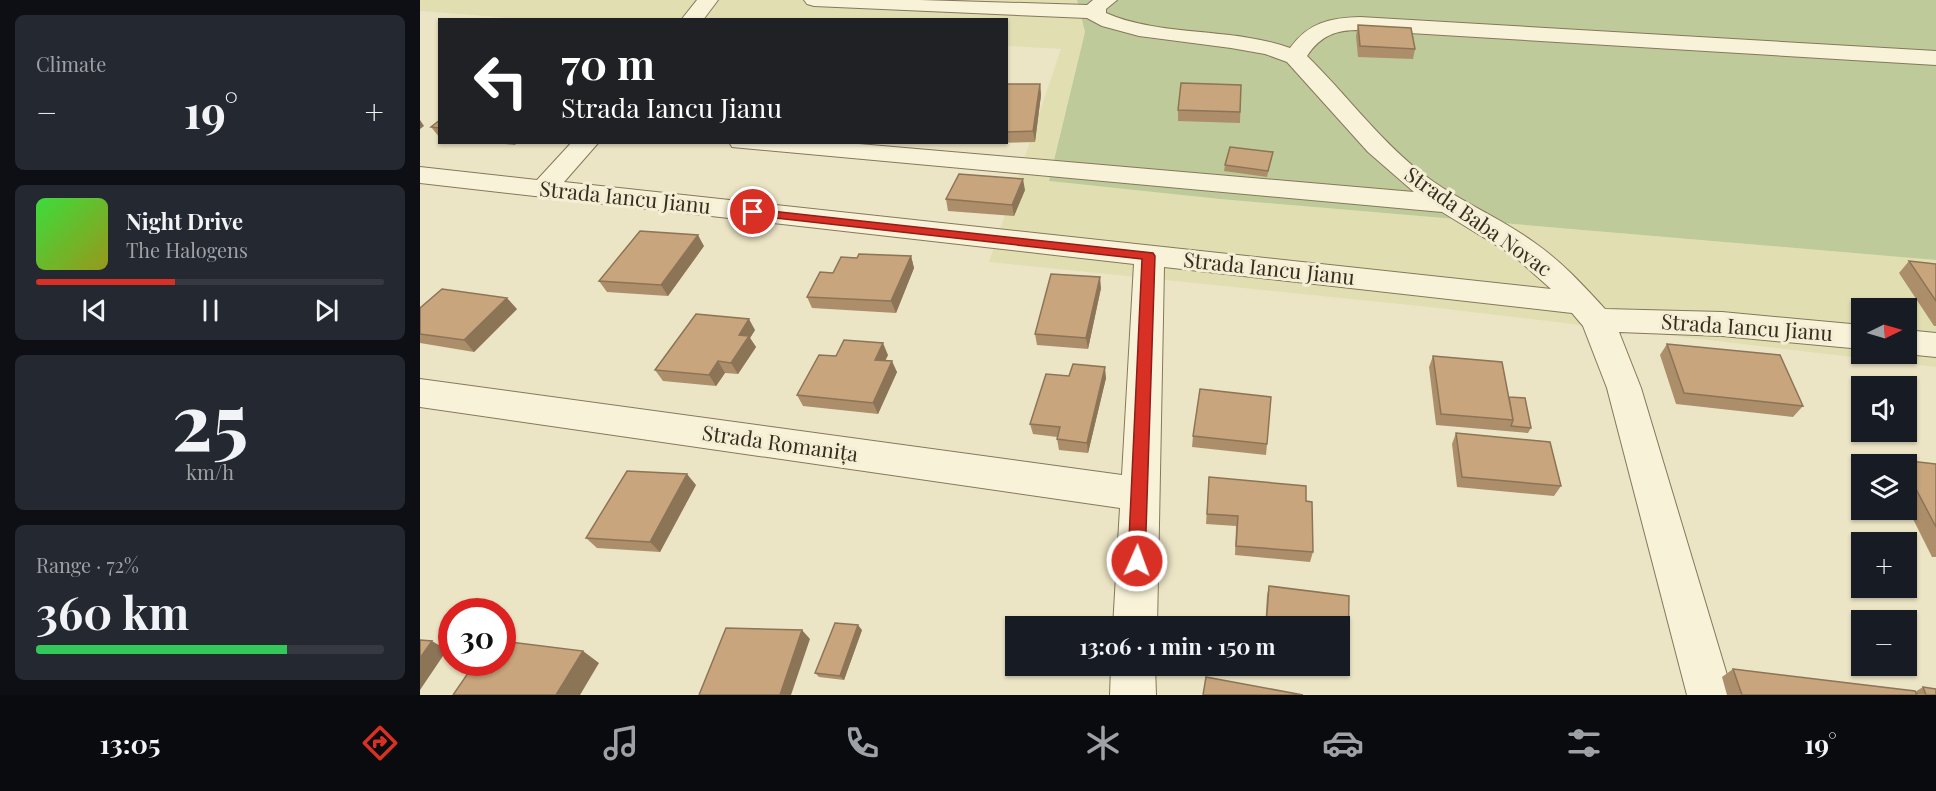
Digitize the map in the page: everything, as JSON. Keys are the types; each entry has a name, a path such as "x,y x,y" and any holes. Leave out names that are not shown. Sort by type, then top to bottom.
{"street":[{"path":"693,18 708,0"},
{"path":"814,0 914,6 1102,6"},
{"name":"Strada Baba Novac","path":"1102,6 1096,16 1139,30 1231,41 1270,48 1294,57 1320,82 1377,147 1410,177 1448,204 1524,249 1557,276 1589,312 1612,353 1624,388 1710,695"},
{"path":"1294,57 1312,35 1332,26 1351,24 1402,25 1936,58"},
{"path":"543,189 585,144"},
{"path":"764,144 1448,204"},
{"name":"Strada Iancu Jianu","path":"420,176 1149,256 1589,312 1851,336"},
{"path":"1135,616 1149,256"},
{"path":"1917,343 1936,345"},
{"name":"Strada Romanița","path":"420,393 1139,494"},
{"path":"1132,695 1133,676"}],"shaded area":[{"path":"420,0 1077,0 1085,32 1049,181 1220,199 1936,260 1936,367 1911,364 1917,364 1917,298 1851,298 1851,357 1429,307 989,262 1061,49 1008,46 1008,18 511,18 420,11"}],"green space":[{"path":"1077,0 1936,0 1936,260 1220,199 1049,181 1085,32"}],"building":[{"path":"1358,25 1411,28 1415,49 1360,46"},
{"path":"1181,83 1241,85 1240,112 1178,110"},
{"path":"1008,84 1040,84 1033,131 1008,132"},
{"path":"1230,147 1273,152 1268,171 1225,165"},
{"path":"959,174 1023,179 1012,205 946,199"},
{"path":"640,231 698,235 661,285 599,281"},
{"path":"859,254 911,256 891,301 807,297 820,272 833,273 841,257 857,258"},
{"path":"1909,261 1936,264 1936,301"},
{"path":"1051,274 1100,277 1086,338 1035,334"},
{"path":"442,289 507,298 464,340 420,334 420,308"},
{"path":"696,314 749,319 739,335 749,336 731,363 718,361 709,375 655,370"},
{"path":"844,340 883,343 875,360 892,361 873,403 797,395 819,355 836,356"},
{"path":"1667,344 1780,355 1803,406 1684,393"},
{"path":"1433,356 1502,362 1513,420 1441,414"},
{"path":"1073,364 1105,367 1087,443 1057,439 1060,427 1030,424 1046,374 1069,376"},
{"path":"1200,389 1271,397 1267,444 1193,436"},
{"path":"1509,397 1525,398 1531,428 1511,426 1513,420"},
{"path":"1456,433 1550,442 1561,486 1462,477"},
{"path":"1917,462 1936,464 1936,527 1917,491"},
{"path":"627,471 687,474 650,542 586,538"},
{"path":"1209,477 1306,486 1306,501 1312,502 1313,552 1236,546 1238,516 1207,514"},
{"path":"1269,586 1349,596 1349,616 1267,616"},
{"path":"835,623 858,625 840,676 815,673"},
{"path":"726,628 802,630 780,695 699,695"},
{"path":"420,640 432,641 420,658"},
{"path":"516,643 583,651 556,695 453,695 466,676 516,676"},
{"path":"1733,669 1915,691 1917,695 1742,695"},
{"path":"1206,677 1303,695 1203,695"},
{"path":"1923,687 1936,689 1936,695 1926,695"}],"route":[{"path":"753,212 1149,256 1137,561"}]}
